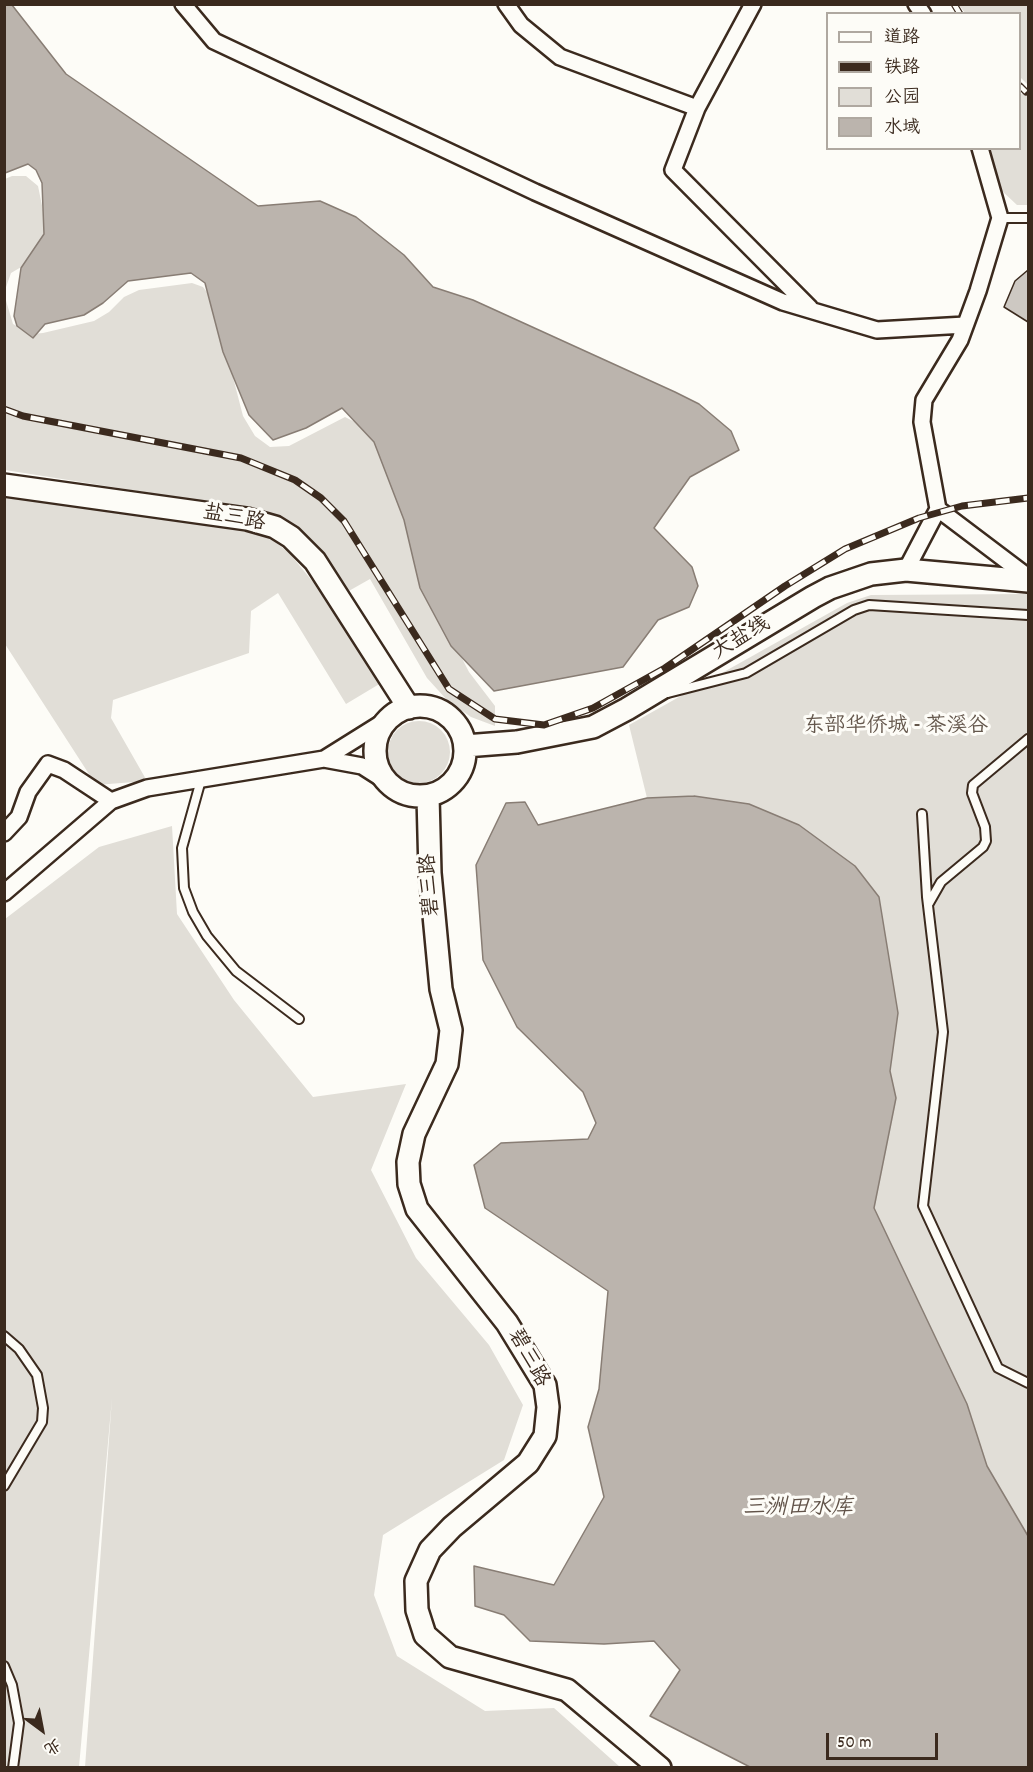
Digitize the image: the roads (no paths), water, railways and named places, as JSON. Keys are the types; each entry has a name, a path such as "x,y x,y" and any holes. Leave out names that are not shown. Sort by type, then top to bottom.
{"main road":[{"name":"盐三路","path":"4,486 248,519 275,527 291,537 315,561 409,708"},
{"name":"大盐线","path":"465,746 517,742 577,732 609,719 830,588 871,574 906,570 1029,579"},
{"path":"409,708 431,708 441,711 457,726 465,746 462,768 456,778 439,792 428,796 406,794 387,782 380,773 375,752 376,740 388,719 409,708"},
{"name":"碧三路","path":"428,796 430,873 441,989 451,1030 447,1064 414,1134 408,1162 409,1184 417,1209 507,1323 545,1385 549,1407 544,1436 528,1462 452,1527 430,1550 417,1581 417,1610 425,1635 450,1657 567,1690 660,1767"}],"street":[{"path":"183,4 214,41 535,192 783,302 877,330 965,325"},
{"path":"506,4 521,25 560,57 697,108"},
{"path":"753,4 697,108 673,170 813,311"},
{"path":"906,570 938,509 922,422 924,400 960,340 1000,218 981,150"},
{"path":"938,509 1029,579"},
{"path":"324,759 388,719"},
{"path":"4,893 111,801 147,788 324,759 362,766 387,782"},
{"path":"4,833 19,818 28,792 48,764 64,770 111,801"}],"lane":[{"path":"1000,218 1029,218"},
{"path":"644,699 746,673 854,610 868,605 1029,615"},
{"path":"928,905 931,895 941,882 983,847 986,841 985,827 972,793 973,785 1029,739"},
{"path":"201,778 182,848 184,888 193,912 207,936 236,971 299,1019"},
{"path":"922,814 928,905 943,1032 923,1206 998,1368 1029,1383"},
{"path":"4,1336 19,1349 37,1375 43,1408 42,1422 4,1486"},
{"path":"4,1666 12,1685 19,1723 13,1767"}],"water":[{"path":"4,5 12,5 66,74 258,206 320,201 356,217 404,255 433,287 473,300 675,392 699,404 731,431 739,450 690,477 654,528 692,567 698,586 689,607 658,620 623,667 494,691 451,646 420,588 404,520 374,442 342,408 306,428 273,440 249,415 223,352 205,283 191,273 128,281 103,303 84,315 45,324 33,338 17,326 14,316 21,268 44,234 42,183 36,170 28,164 5,173"},
{"name":"三洲田水库","path":"694,796 749,804 799,825 855,866 879,897 898,1013 890,1071 896,1098 874,1208 967,1404 987,1466 1028,1536 1028,1767 750,1767 650,1716 680,1670 654,1641 604,1644 530,1641 504,1615 475,1606 474,1566 554,1585 604,1497 588,1427 599,1389 608,1291 485,1208 474,1165 501,1143 588,1139 596,1123 583,1092 517,1027 483,960 476,865 506,803 525,802 538,825 647,798"}],"railway":[{"path":"954,4 959,12"},
{"path":"1021,87 1026,92"},
{"path":"4,409 23,416 241,458 295,480 321,498 344,521 449,689 495,719 544,725 593,708 665,668 785,586 845,549 919,518 962,506 1028,498"}],"park label":[{"name":"东部华侨城 - 茶溪谷","path":"896,728"}]}
